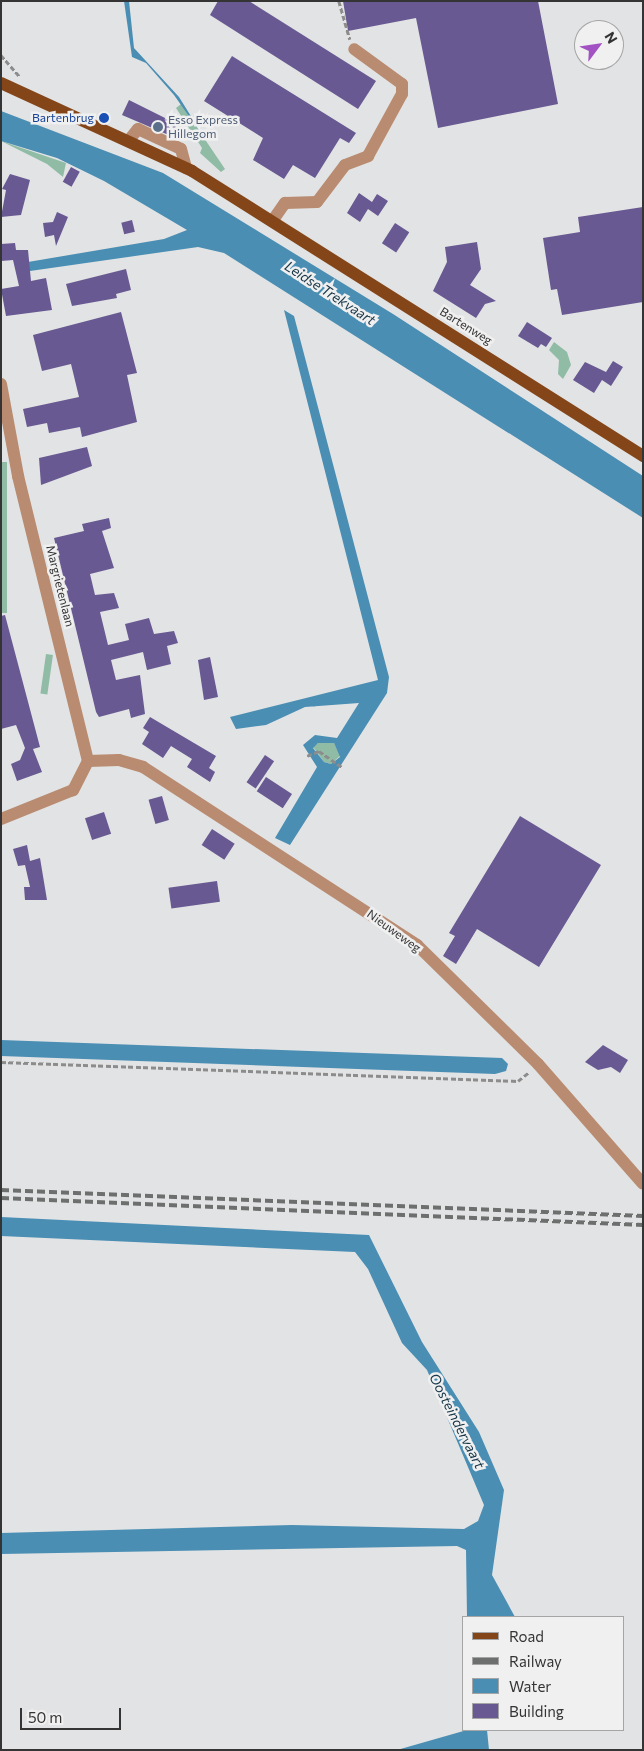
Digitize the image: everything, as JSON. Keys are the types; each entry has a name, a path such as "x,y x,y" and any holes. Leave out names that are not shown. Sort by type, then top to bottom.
{"main road":[{"name":"Bartenweg","path":"2,84 129,140 186,168 273,220 643,456"}],"street":[{"path":"273,220 285,203 317,202 345,165 368,156 402,94 402,84 354,49"},
{"name":"Margrietenlaan","path":"1,384 18,476 88,761"},
{"name":"Nieuweweg","path":"88,761 119,760 143,767 417,945 538,1064 643,1184"},
{"path":"1,819 73,790 88,761"}],"path":[{"path":"339,1 354,49"},
{"path":"1,54 12,71"},
{"path":"307,756 319,751 342,768"},
{"path":"1,1062 518,1081 538,1064"}],"green space":[{"path":"181,104 225,169 221,172 200,153 202,148 176,108"},
{"path":"1,141 66,163 63,177 47,164"},
{"path":"554,342 567,352 571,365 563,379 558,374 559,360 549,350"},
{"path":"1,462 7,462 7,613 1,613"},
{"path":"46,654 53,655 47,695 40,694"},
{"path":"318,743 334,743 340,756 331,764 324,762 313,747"}],"water":[{"path":"124,1 129,1 134,48 179,97 207,142 174,95 146,63 132,57"},
{"name":"Leidse Trekvaart","path":"1,111 163,173 393,314 643,476 643,518 224,253 198,247 23,272 22,263 164,239 187,230 104,181 57,158 1,141"},
{"path":"284,310 294,316 389,677 387,693 290,845 275,838 317,767 303,745 315,735 337,738 359,703 305,707 266,725 236,729 230,717 378,680","holes":["318,743 334,743 340,757 331,764 324,762 313,748"]},
{"path":"1,1040 502,1058 508,1064 506,1071 495,1074 1,1056"},
{"name":"Oosteindervaart","path":"1,1217 369,1235 422,1342 479,1432 504,1490 492,1575 514,1616 467,1616 466,1550 457,1546 1,1554 1,1533 292,1525 464,1529 478,1521 484,1505 427,1370 402,1343 368,1269 355,1252 1,1236"},
{"path":"464,1731 487,1731 489,1750 397,1750"}],"building":[{"path":"218,1 249,1 376,81 358,109 210,15"},
{"path":"343,1 538,1 558,104 438,128 416,18 348,31"},
{"path":"232,56 356,133 349,143 340,138 315,178 293,165 284,179 253,160 263,138 204,101"},
{"path":"129,100 177,124 171,136 122,115"},
{"path":"71,167 80,172 72,187 63,182"},
{"path":"10,174 30,180 21,215 1,217 6,190 2,189"},
{"path":"359,193 372,202 377,194 388,201 378,216 368,209 360,222 347,213"},
{"path":"643,207 643,302 562,315 557,289 551,290 543,238 580,232 578,217"},
{"path":"57,212 68,217 56,246 54,235 45,237 43,223 53,222"},
{"path":"132,220 135,232 124,234 121,223"},
{"path":"395,223 409,232 396,252 382,243"},
{"path":"477,242 481,269 470,285 496,301 485,304 476,318 433,291 447,262 445,247"},
{"path":"15,243 16,250 28,250 31,281 46,278 52,310 6,316 1,289 19,286 13,260 1,261 1,244"},
{"path":"126,269 131,290 116,294 117,298 72,306 66,284"},
{"path":"121,312 137,373 127,375 137,422 82,437 80,427 49,433 47,423 27,427 23,409 79,397 71,364 42,371 33,335"},
{"path":"527,322 552,338 546,347 541,344 538,348 518,336"},
{"path":"613,361 623,367 611,386 602,380 594,393 573,380 585,362 606,372"},
{"path":"87,447 92,466 41,485 39,458"},
{"path":"109,518 111,528 102,531 114,568 90,574 95,595 114,593 119,608 100,612 108,645 129,640 125,624 149,618 154,634 174,631 178,643 167,646 171,664 147,670 143,652 111,660 116,680 140,675 145,714 131,718 129,709 99,717 96,712 54,538 84,531 82,524"},
{"path":"5,615 40,747 33,749 42,772 17,781 11,764 20,760 25,748 16,725 1,729 1,616"},
{"path":"210,657 218,697 204,700 198,660"},
{"path":"150,717 216,756 209,768 215,772 210,782 187,767 192,759 171,746 163,758 142,744 149,732 143,728"},
{"path":"265,755 274,761 256,789 247,782"},
{"path":"266,777 292,794 283,808 257,791"},
{"path":"162,796 169,820 155,824 149,800"},
{"path":"104,812 111,834 92,840 85,818"},
{"path":"520,816 601,865 539,967 477,929 456,964 443,956 455,936 449,933"},
{"path":"212,829 235,844 224,860 202,845"},
{"path":"27,845 30,861 40,858 47,900 25,900 24,887 30,887 25,865 18,866 13,849"},
{"path":"217,881 220,902 171,909 168,888"},
{"path":"603,1045 628,1060 620,1073 611,1067 598,1070 585,1062"}],"railway":[{"path":"1,1190 643,1216"},
{"path":"1,1198 643,1225"}],"place":[{"name":"Bartenbrug","path":"104,118"},
{"name":"Esso Express Hillegom","path":"158,127"}]}
